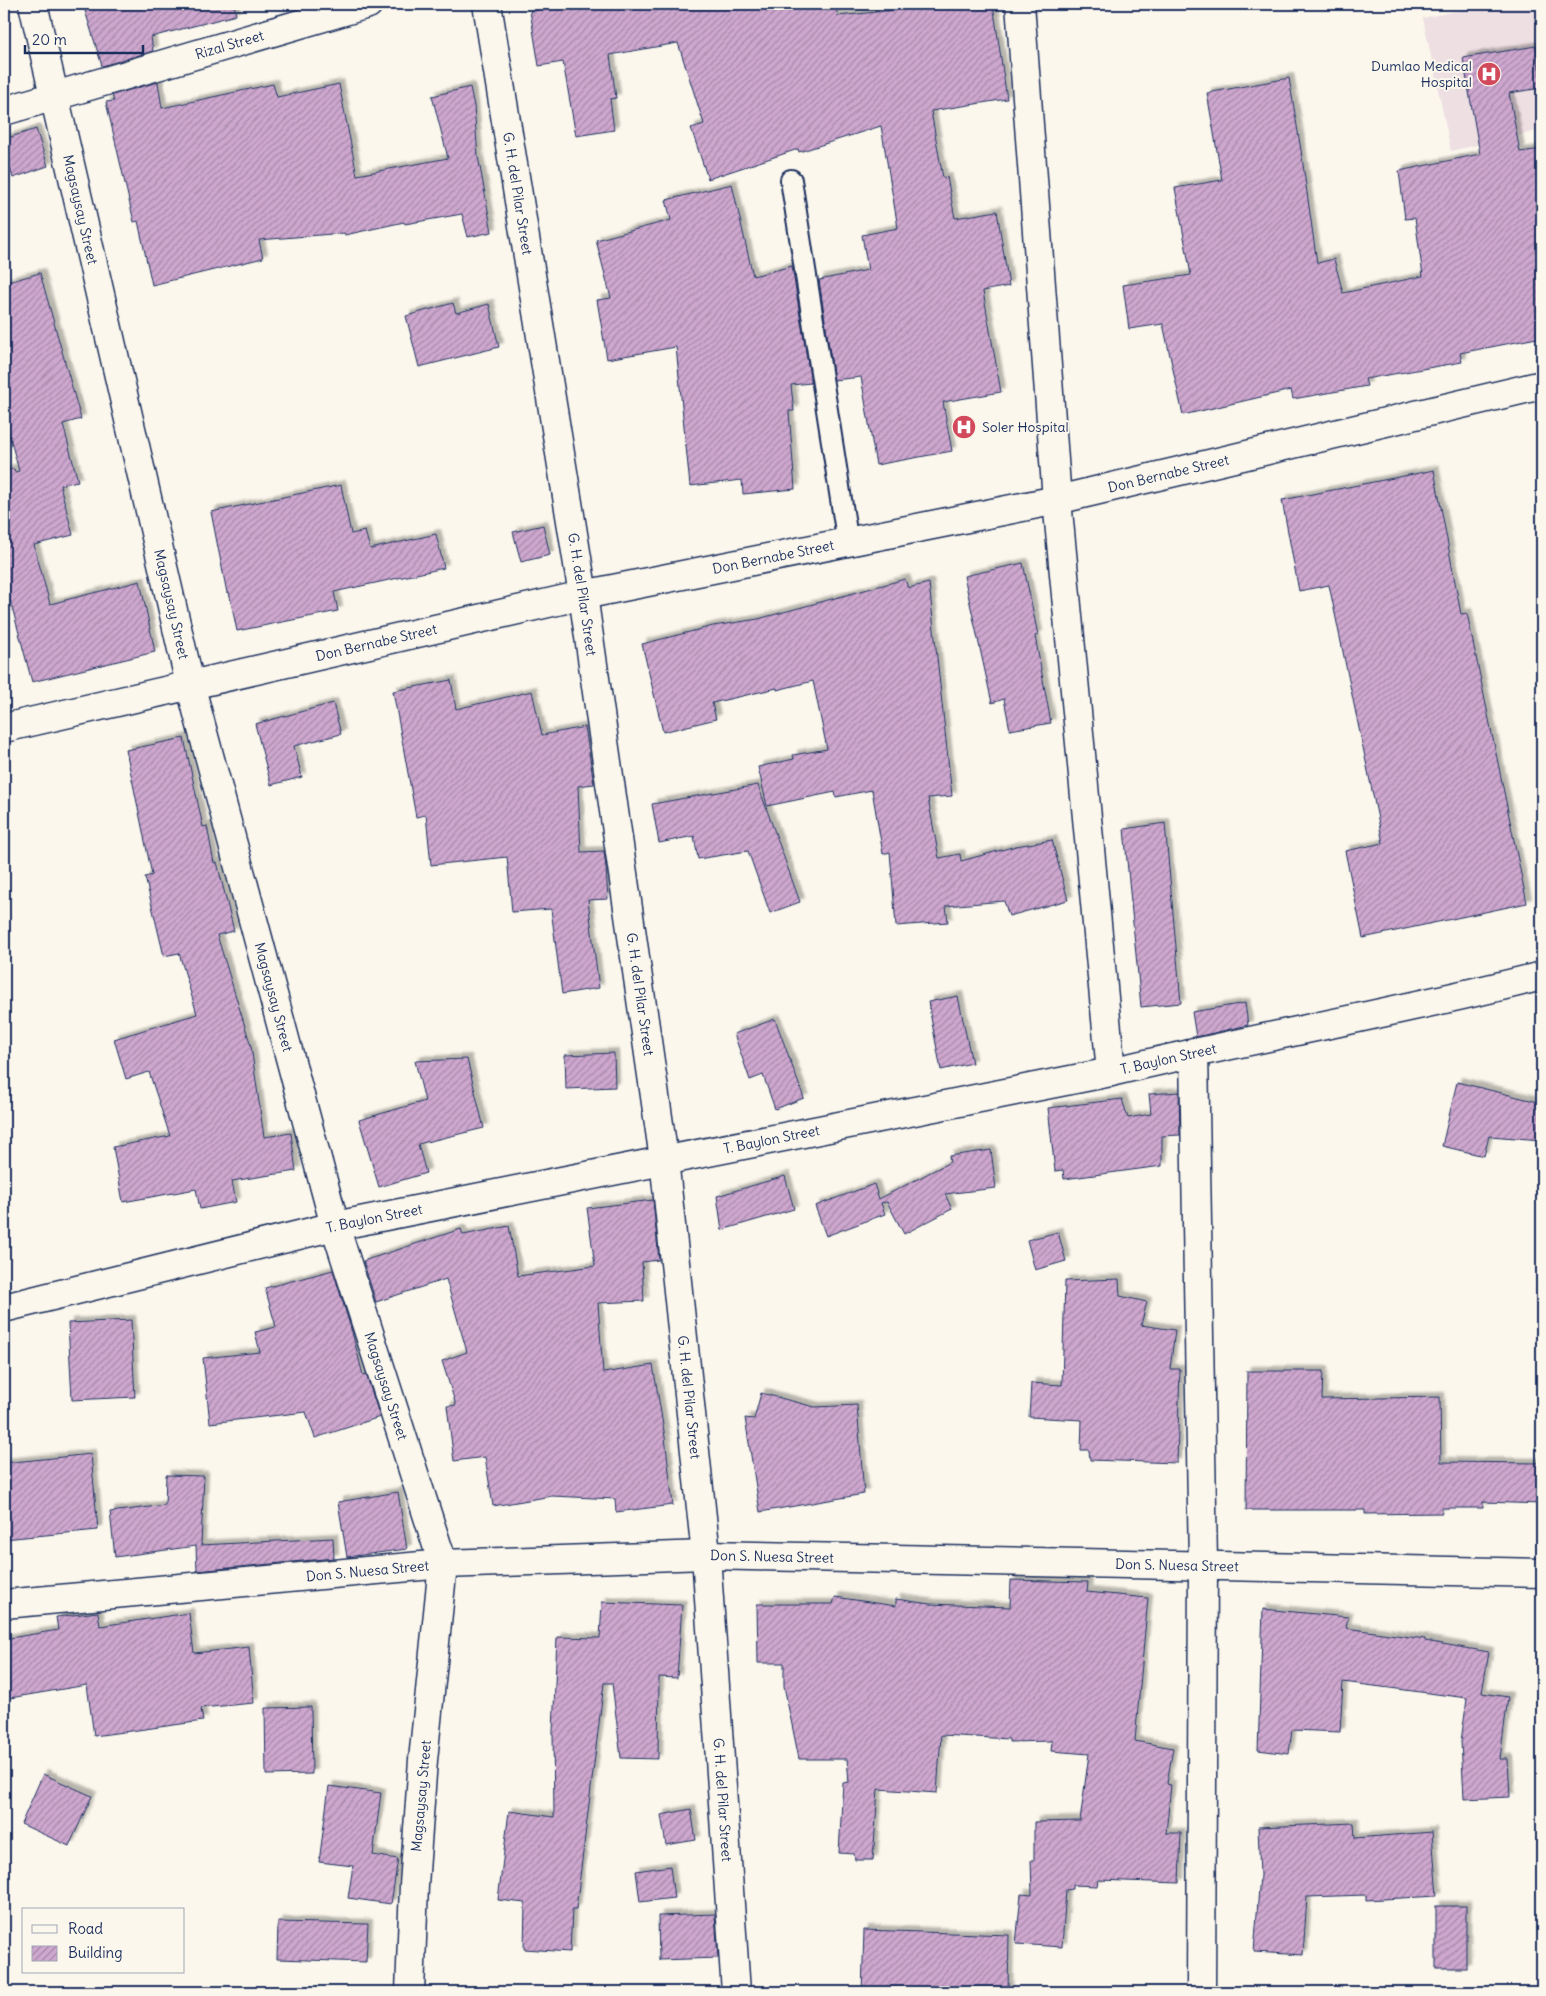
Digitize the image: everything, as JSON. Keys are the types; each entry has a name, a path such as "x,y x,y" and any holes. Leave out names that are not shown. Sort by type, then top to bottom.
{"street":[{"name":"Magsaysay Street","path":"33,4 56,95 190,684 335,1226 443,1564 423,1760 414,1885 410,1992"},
{"name":"Rizal Street","path":"4,111 368,4"},
{"name":"G. H. del Pilar Street","path":"487,4 582,596 664,1159 706,1555 736,1992"},
{"path":"1020,4 1057,500 1111,1072"},
{"name":"Don Bernabe Street","path":"4,728 582,596 848,544 1057,500 1542,386"},
{"name":"T. Baylon Street","path":"4,1308 335,1226 664,1159 1111,1072 1194,1052 1465,996 1542,976"},
{"path":"1194,1052 1203,1564 1201,1992"},
{"name":"Don S. Nuesa Street","path":"4,1604 443,1564 706,1555 1203,1564 1542,1573"}],"lane":[{"path":"791,180 848,544"}],"shaded area":[{"name":"Dumlao Medical Hospital","path":"1487,4 1542,4 1542,130 1451,151 1423,18"}],"building":[{"path":"83,4 234,4 236,15 151,37 153,51 102,66"},
{"path":"575,4 835,4 838,16 895,10 894,4 993,4 1007,99 931,111 943,178 947,177 955,218 997,211 1009,286 983,291 1001,392 943,402 952,451 876,465 861,377 834,380 819,280 868,270 862,235 898,228 881,126 799,152 798,149 708,179 691,128 704,124 678,43 610,55 616,98 610,99 614,130 576,136 563,62 539,66 530,11"},
{"path":"1536,46 1542,88 1509,93 1520,152 1542,149 1542,337 1460,353 1462,362 1365,379 1367,386 1293,399 1291,390 1183,415 1163,324 1129,329 1123,285 1191,275 1175,188 1222,180 1207,93 1289,78 1317,263 1334,259 1343,293 1423,276 1415,218 1405,219 1399,171 1480,154 1463,58"},
{"path":"158,82 162,108 273,84 277,97 339,84 357,175 448,158 432,96 470,87 474,106 478,156 492,232 468,237 462,214 405,224 404,222 345,235 344,233 259,240 263,258 152,285 138,221 134,222 106,102 114,101 112,95"},
{"path":"36,129 48,166 13,178 4,149 4,139"},
{"path":"732,184 753,276 792,266 811,383 791,385 794,411 789,411 795,489 743,494 742,480 690,486 676,347 607,359 597,300 611,298 596,240 671,220 666,200"},
{"path":"40,273 81,419 63,424 78,481 60,485 73,535 34,545 50,604 140,581 155,652 32,682 4,577 4,470 14,469 15,472 19,471 4,415 4,283"},
{"path":"453,303 456,313 489,304 499,347 419,367 406,316"},
{"path":"1434,470 1461,614 1467,613 1527,903 1363,938 1345,851 1383,843 1329,585 1299,591 1282,500"},
{"path":"341,485 351,534 365,531 370,549 436,534 444,568 334,592 338,611 237,631 229,592 227,593 211,512"},
{"path":"543,525 550,555 521,562 513,532"},
{"path":"1023,563 1038,635 1035,636 1051,723 1010,730 1004,699 992,703 964,576"},
{"path":"905,579 908,588 929,583 952,796 928,798 939,858 960,854 961,861 1016,846 1052,840 1068,900 1009,916 1004,901 946,906 948,922 896,926 890,852 883,854 872,790 836,797 835,792 767,806 758,767 794,759 793,755 827,749 813,681 712,703 716,719 663,732 642,644 713,626 758,619"},
{"path":"451,680 456,709 532,691 542,735 585,727 594,784 578,786 581,852 604,851 608,899 588,900 599,988 562,994 551,909 512,912 507,857 431,865 426,815 416,817 393,691"},
{"path":"333,703 341,734 294,746 302,777 271,785 255,724"},
{"path":"184,738 203,827 207,826 214,863 217,862 234,931 217,935 251,1046 264,1137 291,1133 296,1171 232,1181 236,1202 200,1209 196,1189 123,1202 113,1147 170,1136 149,1072 126,1079 114,1039 197,1014 179,953 164,956 145,877 152,875 126,750"},
{"path":"758,785 800,902 770,913 748,851 698,859 694,836 659,843 652,804"},
{"path":"1165,823 1181,1003 1141,1007 1124,829"},
{"path":"958,996 972,1063 941,1070 928,1002"},
{"path":"1245,1003 1248,1025 1196,1037 1192,1012"},
{"path":"775,1019 804,1098 775,1109 763,1075 750,1080 734,1034"},
{"path":"614,1053 615,1087 566,1089 565,1055"},
{"path":"467,1059 484,1128 418,1144 426,1173 379,1187 359,1120 425,1101 415,1061"},
{"path":"1457,1082 1542,1103 1542,1140 1489,1136 1484,1156 1442,1146"},
{"path":"1179,1092 1180,1135 1162,1136 1162,1166 1064,1179 1063,1170 1055,1171 1048,1108 1122,1099 1128,1118 1151,1114 1149,1094"},
{"path":"991,1150 996,1188 945,1194 952,1209 904,1234 887,1202 881,1203 885,1214 826,1236 815,1206 874,1184 879,1199 950,1162 949,1156"},
{"path":"785,1176 794,1209 722,1230 717,1196"},
{"path":"653,1200 659,1260 642,1262 644,1301 598,1303 603,1373 653,1365 665,1437 673,1505 616,1512 615,1499 552,1496 493,1506 485,1457 454,1461 447,1406 456,1405 442,1361 467,1352 446,1279 376,1302 363,1261 461,1229 463,1235 509,1226 518,1276 595,1266 587,1208"},
{"path":"1058,1232 1066,1261 1035,1270 1027,1240"},
{"path":"333,1270 363,1375 366,1374 380,1417 315,1438 306,1412 210,1423 203,1358 260,1352 255,1332 276,1327 265,1288"},
{"path":"1119,1279 1120,1296 1147,1302 1141,1325 1175,1330 1170,1369 1180,1369 1177,1463 1090,1460 1089,1450 1081,1450 1082,1420 1029,1417 1031,1383 1062,1385 1065,1281"},
{"path":"131,1320 135,1397 72,1400 68,1323"},
{"path":"1247,1371 1323,1371 1322,1399 1440,1397 1441,1462 1542,1463 1542,1504 1483,1502 1483,1508 1442,1508 1442,1513 1365,1514 1365,1510 1246,1510"},
{"path":"761,1393 815,1407 857,1405 864,1494 760,1512 745,1418 754,1419"},
{"path":"91,1454 98,1530 4,1539 4,1463"},
{"path":"166,1475 204,1476 201,1545 333,1538 334,1558 197,1571 196,1546 115,1557 110,1512 165,1505"},
{"path":"398,1492 407,1549 347,1557 338,1502"},
{"path":"1011,1580 1088,1582 1087,1592 1148,1598 1135,1741 1173,1748 1167,1784 1171,1785 1166,1833 1181,1833 1179,1883 1098,1880 1097,1886 1073,1885 1073,1889 1066,1890 1062,1947 1016,1944 1021,1894 1032,1895 1031,1860 1034,1860 1034,1822 1080,1821 1089,1754 1051,1751 1052,1741 1009,1742 1009,1739 941,1735 937,1793 878,1789 873,1860 855,1860 854,1854 839,1853 843,1783 849,1782 847,1759 799,1759 784,1686 784,1663 758,1663 757,1604 833,1604 835,1597 896,1606 896,1599 930,1604 1010,1607"},
{"path":"602,1602 682,1605 677,1678 659,1677 658,1759 621,1758 612,1683 604,1683 576,1909 572,1909 570,1952 524,1949 525,1903 498,1900 509,1811 554,1817 553,1731 557,1637 600,1638"},
{"path":"1263,1609 1348,1617 1346,1628 1425,1639 1425,1641 1489,1652 1482,1693 1508,1697 1500,1759 1508,1759 1510,1797 1464,1799 1461,1741 1467,1698 1343,1682 1340,1732 1292,1730 1289,1754 1258,1750"},
{"path":"98,1612 100,1626 189,1613 194,1653 249,1647 254,1703 201,1708 203,1721 94,1736 87,1685 4,1699 4,1639 58,1630 56,1617"},
{"path":"311,1707 312,1774 266,1775 265,1708"},
{"path":"43,1774 92,1796 69,1846 21,1824"},
{"path":"329,1786 381,1793 373,1855 398,1859 391,1904 348,1898 353,1866 319,1862"},
{"path":"691,1809 696,1840 666,1845 661,1815"},
{"path":"1354,1823 1355,1838 1432,1832 1437,1896 1366,1900 1366,1895 1307,1897 1303,1955 1254,1952 1260,1875 1258,1827"},
{"path":"670,1866 674,1898 640,1902 636,1871"},
{"path":"1436,1906 1466,1906 1466,1968 1436,1968"},
{"path":"715,1914 718,1958 659,1960 658,1916"},
{"path":"278,1922 368,1924 366,1962 277,1959"},
{"path":"864,1930 1009,1935 1008,1992 862,1992"}],"place":[{"name":"Dumlao Medical Hospital","path":"1489,74"},
{"name":"Soler Hospital","path":"964,427"}]}
